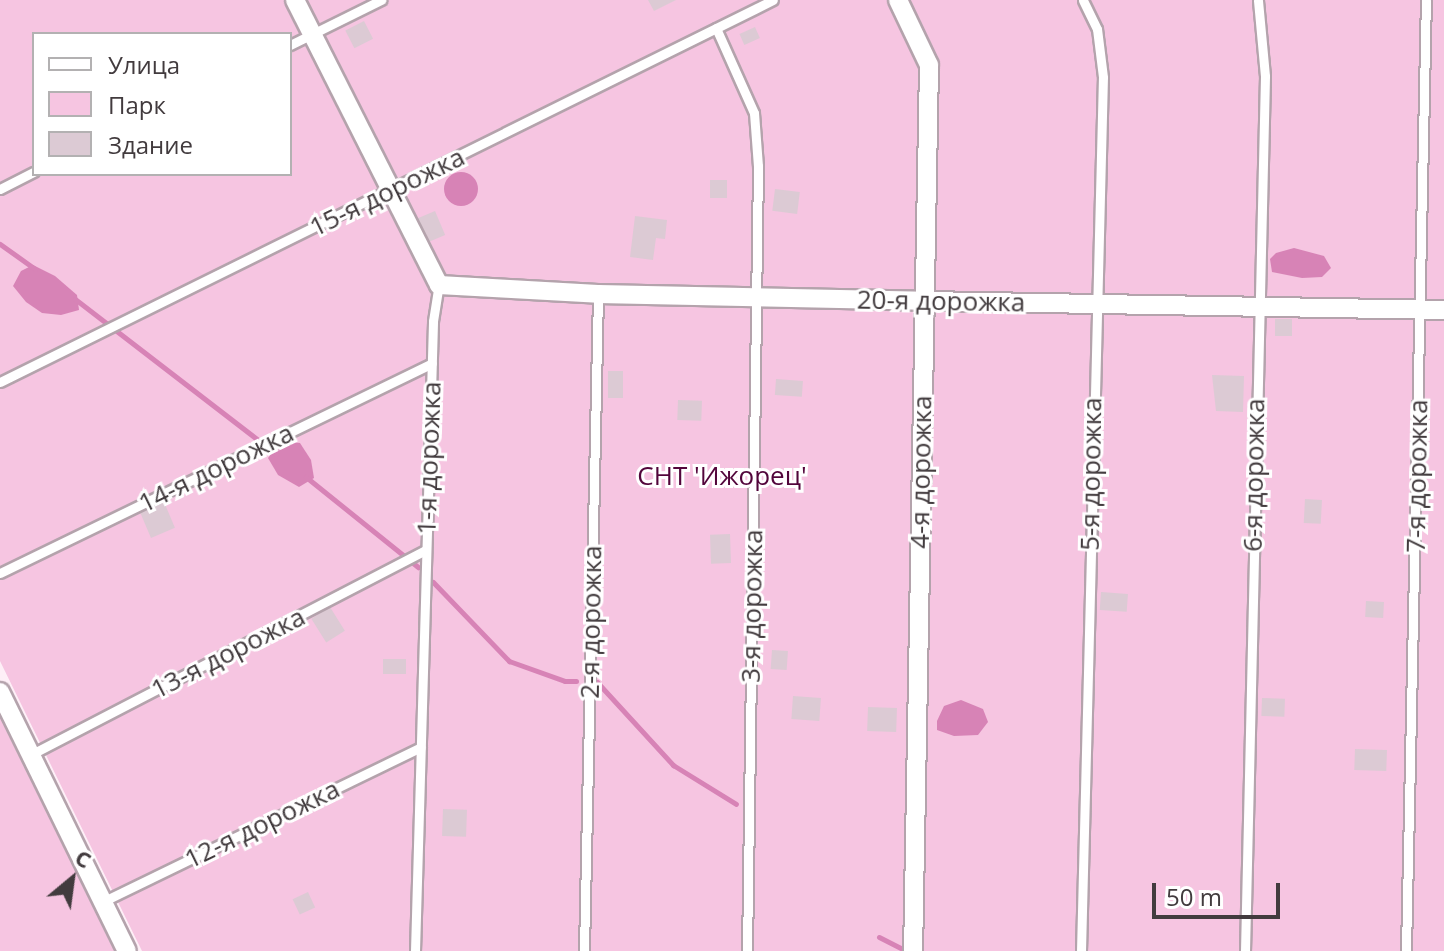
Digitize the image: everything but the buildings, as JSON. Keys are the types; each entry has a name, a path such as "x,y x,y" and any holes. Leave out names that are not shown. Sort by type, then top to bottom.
{"street":[{"path":"295,0 439,285"},
{"name":"4-я дорожка","path":"898,0 929,65 913,951"},
{"name":"20-я дорожка","path":"439,285 598,294 1444,310"},
{"path":"0,692 127,951"}],"lane":[{"path":"292,44 381,0"},
{"name":"15-я дорожка","path":"0,382 773,0"},
{"name":"5-я дорожка","path":"1081,951 1103,77 1097,29 1083,0"},
{"name":"6-я дорожка","path":"1245,951 1257,307 1265,76 1258,0"},
{"name":"7-я дорожка","path":"1406,951 1426,0"},
{"name":"3-я дорожка","path":"716,28 754,113 758,166 747,951"},
{"path":"0,189 32,173"},
{"name":"1-я дорожка","path":"415,951 423,552 439,285"},
{"name":"2-я дорожка","path":"584,951 598,294"},
{"name":"14-я дорожка","path":"0,573 432,363"},
{"name":"13-я дорожка","path":"30,755 423,552"},
{"name":"12-я дорожка","path":"104,901 421,747"}],"green space":[{"name":"СНТ 'Ижорец'","path":"0,0 1444,0 1444,951 142,951 0,661"},
{"path":"0,715 97,909 116,951 0,951"}],"shaded area":[{"path":"461,172 473,177 478,189 473,201 461,206 449,201 444,189 449,177"},
{"path":"1294,248 1324,256 1331,268 1322,277 1302,278 1272,272 1270,259 1276,253"},
{"path":"33,265 55,276 77,295 79,310 61,315 42,313 26,302 13,286 21,271"},
{"path":"281,441 300,443 311,460 314,478 299,487 278,475 268,458"},
{"path":"961,700 983,709 988,722 978,735 954,736 937,730 937,721 944,706"}],"waterway":[{"path":"0,244 35,269"},
{"path":"75,299 276,454"},
{"path":"306,477 418,567"},
{"path":"433,582 509,661 565,681 576,681"},
{"path":"597,682 673,765 736,804"},
{"path":"879,937 903,949"}]}
